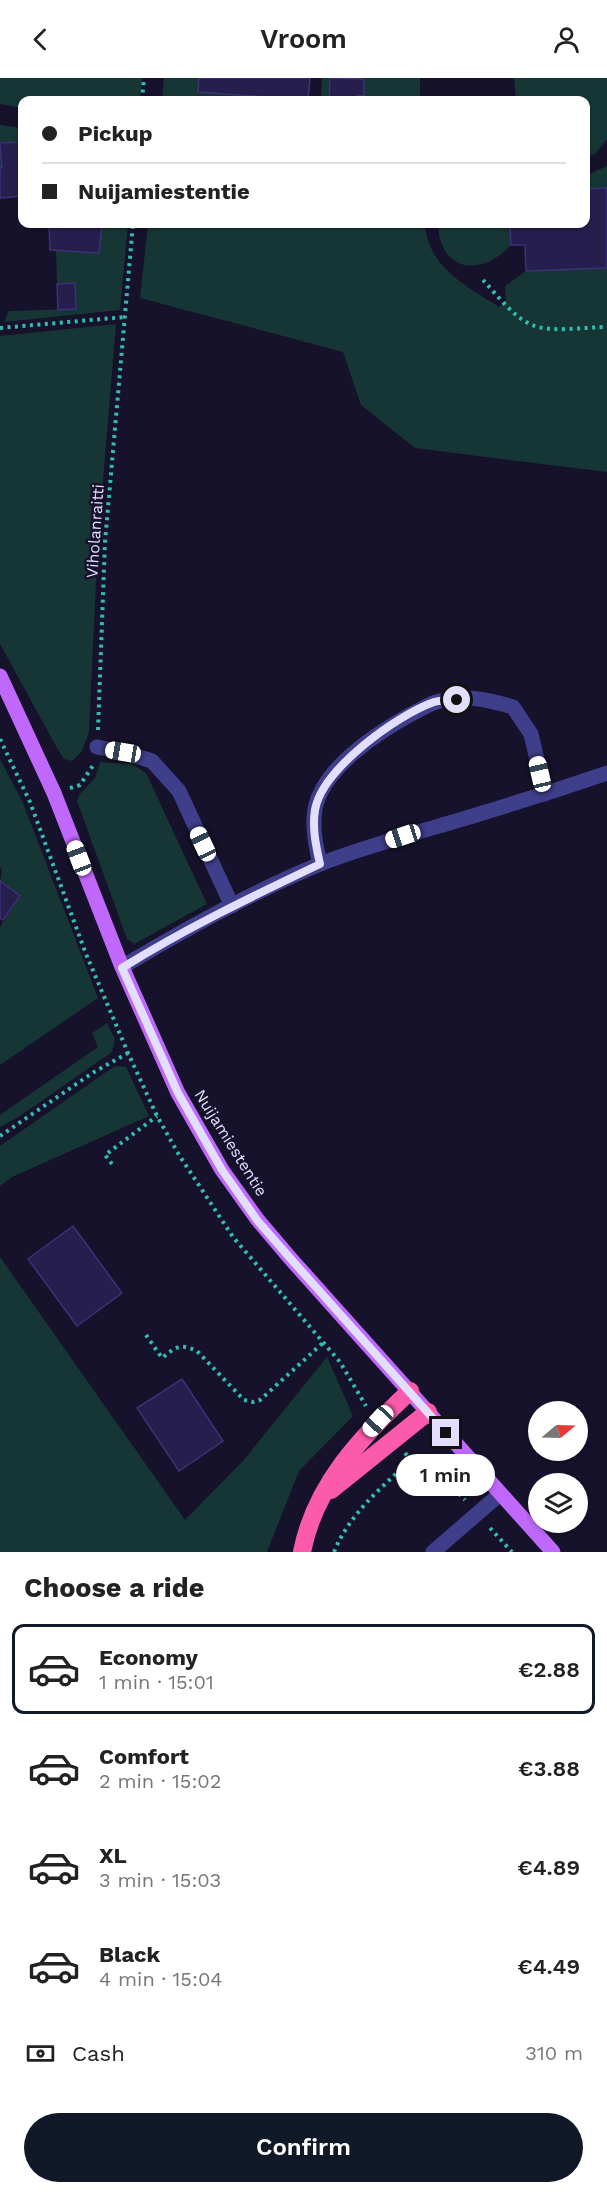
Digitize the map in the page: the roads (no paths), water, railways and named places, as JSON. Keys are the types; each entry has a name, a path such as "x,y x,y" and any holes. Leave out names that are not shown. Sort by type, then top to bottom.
{"highway":[{"path":"302,1552 306,1530 326,1487 352,1451 378,1421 410,1391"},
{"path":"315,1510 336,1484 428,1412"}],"main road":[{"name":"Nuijamiestentie","path":"0,676 54,793 122,968 178,1093 222,1170 257,1220 553,1552"}],"lane":[{"path":"320,864 314,838 315,808 328,779 351,755 386,727 435,702 479,698 513,707 531,734 545,794"},
{"path":"97,747 152,761 179,791 232,906"},
{"path":"122,968 160,944 232,906 320,864 607,773"},
{"path":"433,1552 500,1494"}]}
